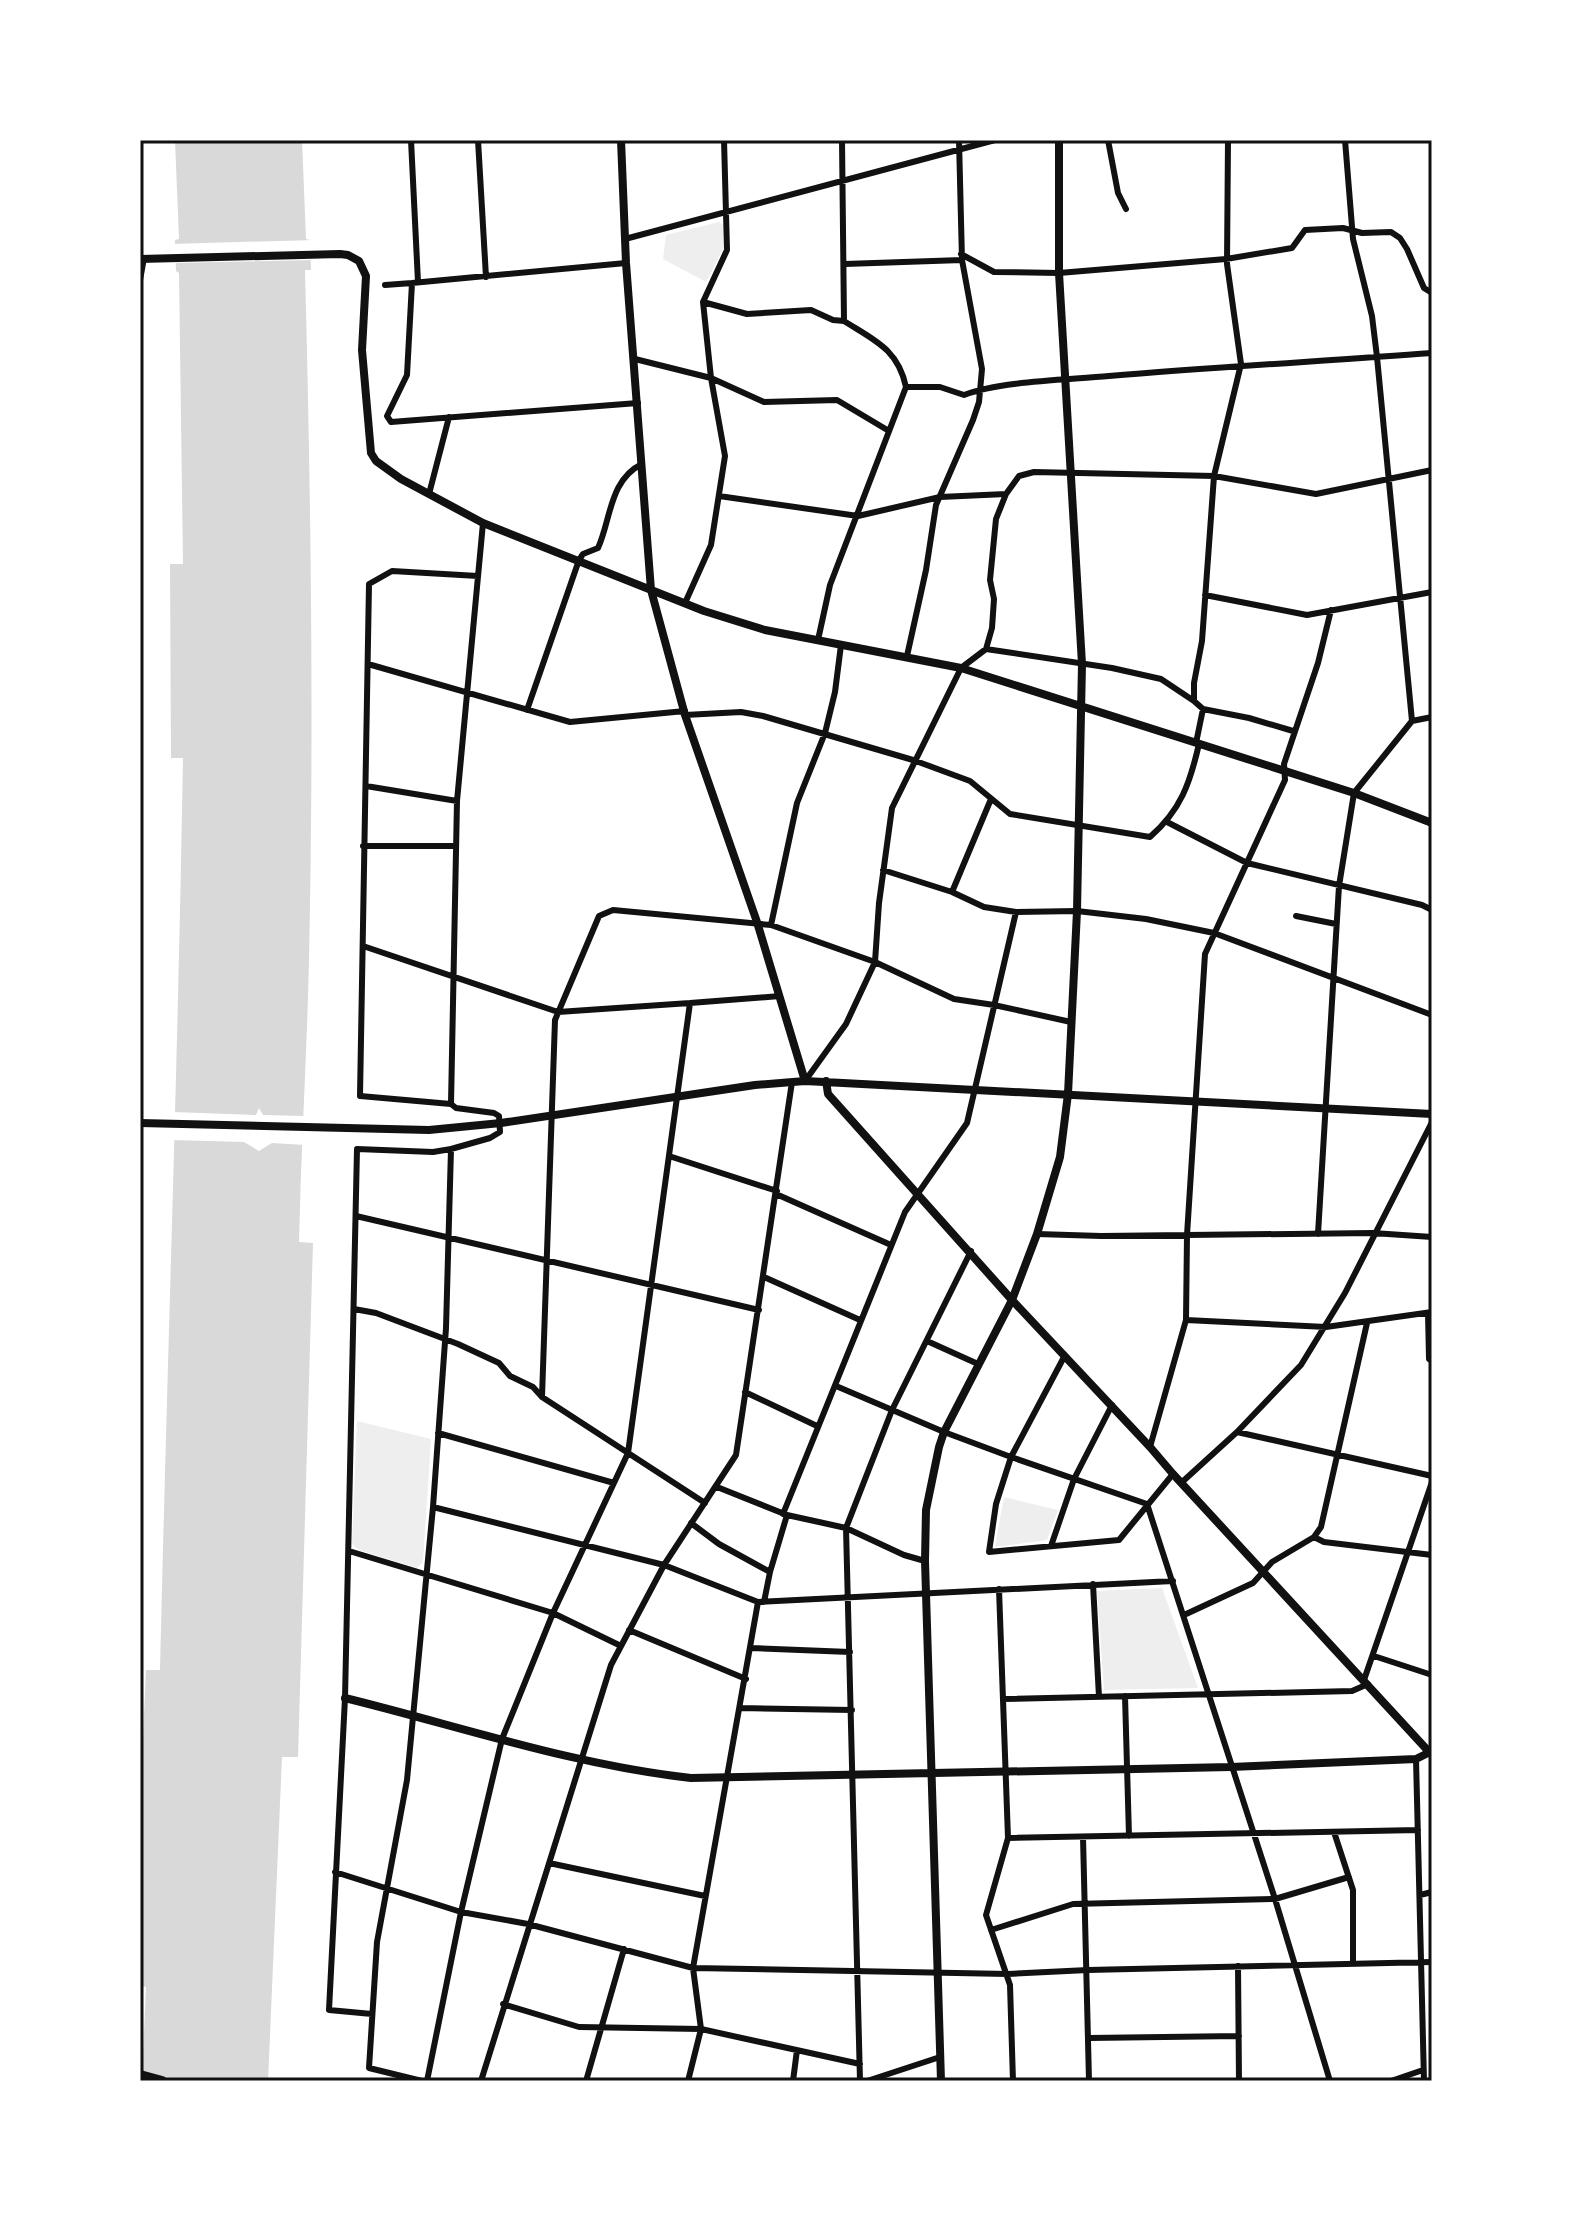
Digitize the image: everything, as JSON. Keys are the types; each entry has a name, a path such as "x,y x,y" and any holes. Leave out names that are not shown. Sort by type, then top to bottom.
{"highway":[{"path":"140,2075 162,2081"}],"street":[{"path":"411,140 415,282 407,375 387,416 391,422 638,403"},
{"path":"478,140 486,277"},
{"path":"621,140 626,263 651,590 685,713 757,922 805,1081"},
{"path":"685,603 711,545 725,456 711,378 703,302 727,250 724,140"},
{"path":"842,140 844,321"},
{"path":"907,656 926,570 936,505 979,402 982,369 962,257 959,140"},
{"path":"625,239 995,140"},
{"path":"941,2081 925,1561 929,1488 944,1432 1012,1300 1037,1234 1060,1157 1068,1094 1077,911 1082,664 1059,273 1059,140"},
{"path":"1108,140 1118,193 1126,209"},
{"path":"1194,701 1214,476 1241,364 1226,259 1228,140"},
{"path":"1345,140 1352,231 1372,316 1377,357 1412,721"},
{"path":"845,264 962,257 994,272 1059,273 1226,259 1292,248 1305,230 1343,228 1362,233 1391,232 1400,238 1424,288 1432,293"},
{"path":"140,280 146,258 348,255 359,261 366,276 362,350 371,453 387,470 429,495 483,523 685,603 765,630 961,668 1354,793 1432,823"},
{"path":"385,285 626,263"},
{"path":"703,302 747,314 811,310 833,320 844,321 889,349 904,375 906,387 830,585 818,640"},
{"path":"906,387 940,387 964,395 978,390 1066,380 1241,364 1432,353"},
{"path":"635,359 711,378 764,402 837,400 889,431"},
{"path":"429,495 449,417"},
{"path":"527,710 579,560 583,554 598,548 610,504 632,469 642,464"},
{"path":"805,1081 846,1024 875,962 892,808 961,668 986,649 992,628 994,599 990,580 996,519 1006,494 1019,476 1034,472 1214,476 1316,494 1432,470"},
{"path":"719,496 858,516 940,497 1006,494"},
{"path":"451,1104 457,801 483,523"},
{"path":"372,2014 329,2010 345,1698 357,1149 433,1152 451,1149 490,1138 500,1132 501,1123 494,1113 456,1108 451,1104 360,1096 369,584 392,571 478,576"},
{"path":"1205,595 1307,615 1432,592"},
{"path":"1150,1447 1186,1320 1187,1235 1205,954 1285,780 1284,764 1318,663 1331,610"},
{"path":"771,925 797,803 825,733 835,692 841,645"},
{"path":"986,649 1161,679 1203,709 1293,731"},
{"path":"368,664 570,722 685,713 741,712 763,716 913,760 970,781 1010,814 1150,837 1175,813 1191,776 1203,709"},
{"path":"1318,1234 1339,886 1354,793 1412,721 1432,717"},
{"path":"366,786 457,801"},
{"path":"952,892 991,799"},
{"path":"1167,822 1247,863 1432,910"},
{"path":"363,846 456,846"},
{"path":"883,870 952,892 984,907 1016,912 1077,911 1146,919 1214,933 1432,1015"},
{"path":"542,1397 558,1012 599,916 613,910 771,925 875,962 954,999 1071,1022"},
{"path":"688,2081 701,2029 693,1968 705,1896 751,1648 785,1514 817,1426 905,1212 967,1123 1016,912"},
{"path":"1296,916 1336,924"},
{"path":"363,946 558,1012 780,996"},
{"path":"451,1149 445,1338 433,1507 407,1780 377,1942 369,2068 424,2081 502,1739 553,1613 628,1453 690,1003"},
{"path":"140,1123 429,1130 805,1081 1432,1114"},
{"path":"345,1698 581,1760 691,1778 1231,1767 1416,1759 1431,1753 1012,1300 828,1094 826,1081"},
{"path":"481,2081 601,1691 664,1565 736,1455 792,1082"},
{"path":"1181,1483 1237,1432 1301,1365 1326,1327 1377,1233 1432,1122"},
{"path":"669,1156 776,1193 891,1245"},
{"path":"356,1216 759,1310"},
{"path":"1037,1234 1377,1233 1432,1237"},
{"path":"860,2081 846,1528 892,1410 971,1251"},
{"path":"764,1277 860,1320"},
{"path":"354,1309 376,1313 445,1338 499,1363 510,1376 533,1387 542,1397 705,1503"},
{"path":"1186,1320 1326,1327 1430,1313 1429,1359 1432,1361"},
{"path":"1184,1615 1253,1583 1272,1562 1314,1537 1321,1527 1367,1323"},
{"path":"927,1341 978,1364"},
{"path":"1064,1357 1011,1457 996,1504 989,1552 1119,1540 1173,1474"},
{"path":"836,1386 944,1432 1147,1504"},
{"path":"745,1392 817,1426"},
{"path":"1051,1546 1074,1479 1112,1405"},
{"path":"1003,1699 1352,1691 1366,1682 1432,1479 1237,1432"},
{"path":"438,1433 614,1483"},
{"path":"717,1487 785,1514 846,1528 904,1555 925,1561"},
{"path":"1147,1504 1210,1694 1330,2081"},
{"path":"433,1507 664,1565 761,1602 1173,1581"},
{"path":"691,1523 719,1544 770,1572"},
{"path":"1314,1537 1324,1542 1432,1555"},
{"path":"349,1551 553,1613 621,1646"},
{"path":"1093,1584 1099,1697"},
{"path":"999,1589 1008,1838 986,1915 1008,1974 1013,2081"},
{"path":"629,1630 746,1679"},
{"path":"751,1648 850,1652"},
{"path":"1374,1656 1432,1675"},
{"path":"1125,1696 1129,1836"},
{"path":"741,1708 852,1710"},
{"path":"1416,1759 1424,2081"},
{"path":"1008,1838 1418,1830"},
{"path":"1334,1832 1353,1890 1353,1963"},
{"path":"1083,1837 1089,2081"},
{"path":"549,1863 705,1896"},
{"path":"335,1872 461,1912 528,1924 693,1968 1008,1974 1432,1962"},
{"path":"991,1930 1073,1904 1275,1899 1349,1877"},
{"path":"1420,1895 1432,1892"},
{"path":"586,2081 624,1949"},
{"path":"1238,1966 1239,2081"},
{"path":"503,2004 579,2027 701,2029 860,2064"},
{"path":"1089,2038 1239,2036"},
{"path":"793,2081 797,2050"},
{"path":"867,2081 940,2057"},
{"path":"1391,2081 1423,2070"}],"shaded area":[{"path":"175,140 302,140 306,239 310,240 311,270 305,270 311,614 311,873 299,1242 313,1243 298,1757 282,1757 268,2081 142,2081 146,1987 140,1986 140,1805 146,1670 160,1670 183,758 171,758 170,564 183,564"},
{"path":"719,222 723,225 723,249 706,282 663,259 666,235"},
{"path":"357,1421 431,1439 423,1562 417,1568 359,1550 352,1544"},
{"path":"1004,1497 1058,1510 1047,1540 995,1547"},
{"path":"1162,1588 1198,1688 1104,1690 1097,1591"}],"pier":[{"path":"314,240 315,260 171,263 171,244"},
{"path":"259,1108 263,1115 305,1116 305,1145 272,1143 259,1151 244,1142 172,1140 173,1112 256,1115"}]}
